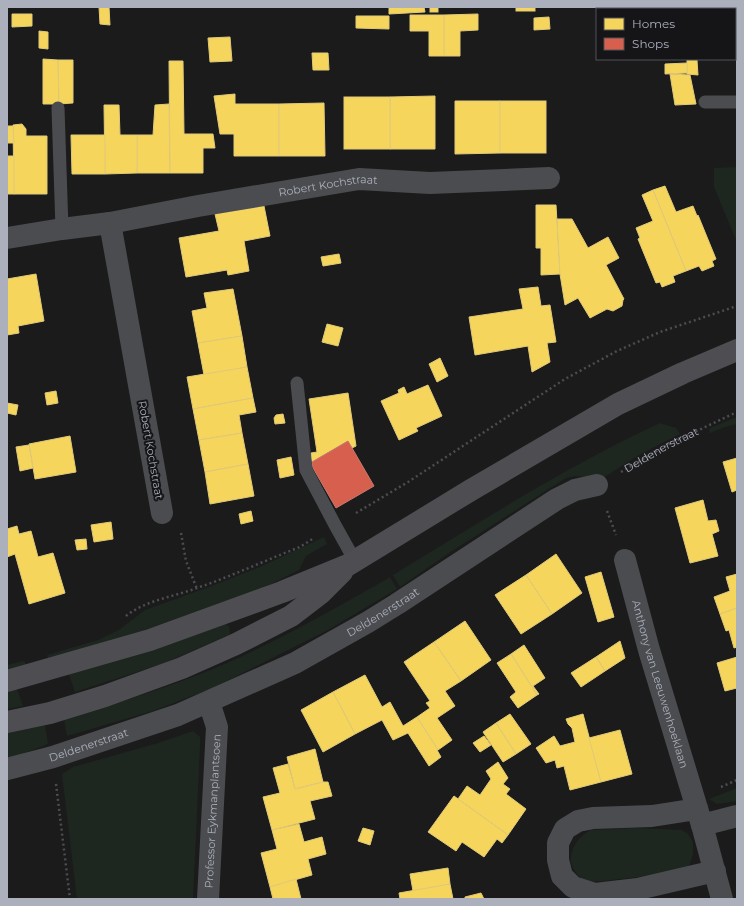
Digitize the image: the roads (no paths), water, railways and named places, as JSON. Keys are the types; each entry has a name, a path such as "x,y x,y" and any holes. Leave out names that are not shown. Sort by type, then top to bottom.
{"main road":[{"path":"7,681 150,640 282,592 352,563 465,494 618,404 683,373 737,350"},
{"path":"7,722 50,713 105,696 182,668 236,644 291,616 321,593 352,563"}],"street":[{"name":"Robert Kochstraat","path":"7,238 110,222 359,179 430,182 549,178"},
{"name":"Robert Kochstraat","path":"110,222 162,513"},
{"name":"Deldenerstraat","path":"7,770 53,757 178,715 302,659 397,604 557,499 575,490 597,486"},
{"name":"Anthony van Leeuwenhoeklaan","path":"625,560 649,650 700,817 722,899"},
{"name":"Professor Eykmanplantsoen","path":"208,899 217,727 209,702"},
{"path":"715,871 638,889 595,894 573,887 562,876 558,860 558,843 565,829 578,821 593,818 737,816"}],"lane":[{"path":"705,102 737,102"},
{"path":"58,108 62,229"},
{"path":"297,383 306,470 335,525 352,563"}]}
